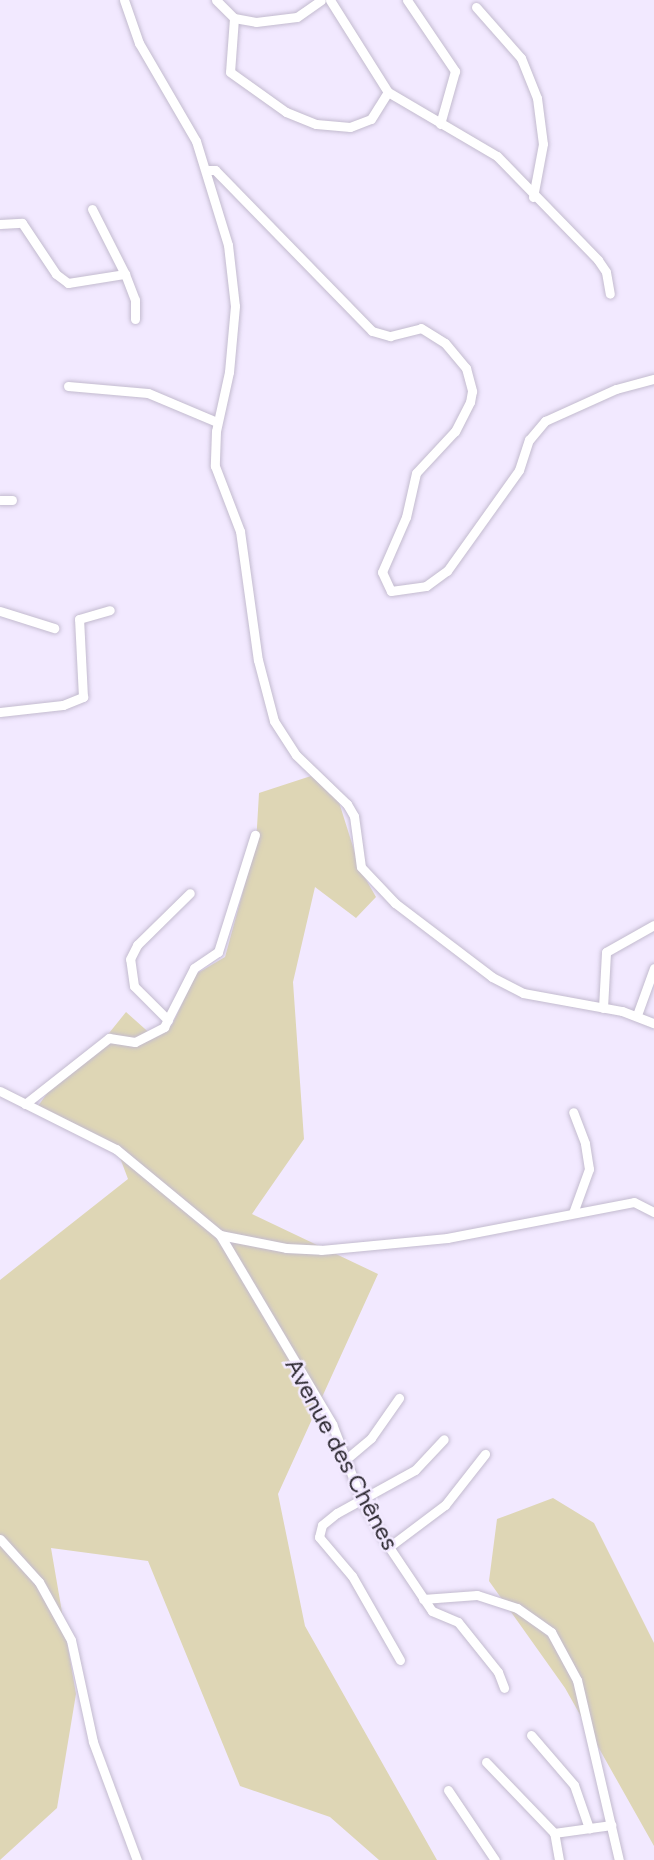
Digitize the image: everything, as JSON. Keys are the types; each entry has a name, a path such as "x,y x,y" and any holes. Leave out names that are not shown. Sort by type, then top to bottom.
{"street":[{"path":"124,0 139,43 175,101 208,170 229,245 235,306 229,372 217,422 215,466 244,549 266,702 296,755 335,790 354,816 361,867 395,903 492,977 541,1000 638,1015 654,1023"},
{"path":"216,0 234,18 282,21 297,17 321,0"},
{"path":"330,0 388,92 497,156 533,197 598,260 606,272 610,294"},
{"path":"407,0 455,71 440,124"},
{"path":"476,7 521,58 537,99 543,144 533,197"},
{"path":"234,18 230,72 286,112 316,124 350,127 371,119 388,92"},
{"path":"208,170 215,170 372,331 390,336 421,328 445,343 466,368 472,391 470,402 455,431 416,473 406,517 382,572 391,592 411,591 439,580 519,470 529,440 545,421 607,393 654,379"},
{"path":"92,209 125,274 135,300 135,319"},
{"path":"0,224 22,223 56,274 68,283 125,274"},
{"path":"68,386 148,393 217,422"},
{"path":"0,500 12,500"},
{"path":"0,712 77,701 83,690 79,618 110,610"},
{"path":"0,611 54,628"},
{"path":"24,1104 109,1038 135,1042 164,1027 194,968 218,952 255,835"},
{"path":"168,1020 134,986 130,959 137,945 190,893"},
{"path":"603,1008 606,952 654,925"},
{"path":"638,1015 654,968"},
{"path":"0,1091 116,1149 220,1235 321,1250 499,1231 634,1202 654,1212"},
{"path":"573,1112 585,1143 589,1177 573,1213"},
{"name":"Avenue des Chênes","path":"220,1235 332,1424 362,1501 423,1599"},
{"path":"345,1460 371,1438 399,1398"},
{"path":"400,1660 352,1576 319,1537 322,1525 415,1470 444,1439"},
{"path":"390,1547 445,1505 485,1454"},
{"path":"0,1539 39,1582 71,1640 93,1742 137,1860"},
{"path":"423,1599 477,1595 517,1608 551,1632 577,1680 619,1860"},
{"path":"423,1599 432,1611 458,1622 498,1672 504,1688"},
{"path":"531,1735 574,1785 589,1828"},
{"path":"486,1762 554,1832 559,1860"},
{"path":"448,1790 495,1860"},
{"path":"554,1832 611,1825"}],"shaded area":[{"path":"311,776 338,799 360,869 376,897 356,918 315,887 293,982 304,1139 252,1214 378,1274 278,1494 305,1626 437,1860 379,1860 330,1817 240,1786 148,1561 51,1548 76,1694 57,1808 0,1860 0,1280 128,1179 119,1155 38,1106 53,1085 85,1063 126,1012 154,1037 172,1025 196,974 225,957 256,844 259,793"},
{"path":"553,1498 594,1523 654,1643 654,1846 565,1688 489,1581 497,1519"}]}
